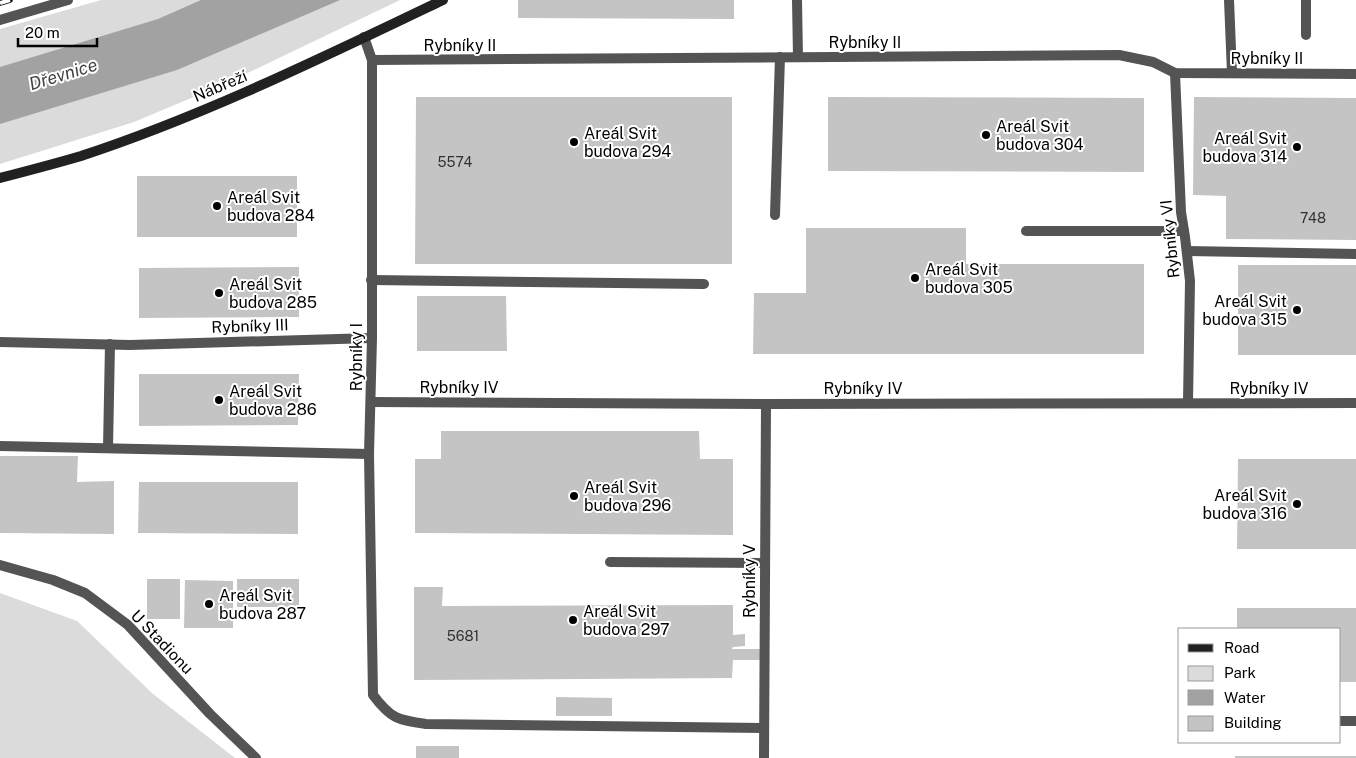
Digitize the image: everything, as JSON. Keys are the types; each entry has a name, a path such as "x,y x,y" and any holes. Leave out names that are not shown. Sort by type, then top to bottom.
{"street":[{"path":"0,20 68,0"},
{"name":"Nábřeží","path":"0,178 80,156 170,123 275,79 443,0"},
{"path":"797,0 798,57"},
{"path":"1229,0 1232,73"},
{"path":"1306,0 1306,35"},
{"name":"Rybníky I","path":"364,37 372,60 372,338 369,454 373,695 382,707 400,720 426,724 764,728"},
{"name":"Rybníky II","path":"372,60 1119,55 1152,62 1175,73 1356,74"},
{"path":"776,215 780,57"},
{"name":"Rybníky VI","path":"1175,73 1181,212 1190,281 1188,402"},
{"path":"1026,232 1184,231"},
{"path":"1187,251 1356,254"},
{"path":"371,280 704,284"},
{"name":"Rybníky III","path":"0,342 130,345 372,338"},
{"path":"108,448 110,344"},
{"name":"Rybníky IV","path":"371,402 766,404 1356,403"},
{"name":"Rybníky V","path":"764,758 766,404"},
{"path":"0,446 369,454"},
{"path":"610,562 764,563"},
{"name":"U Stadionu","path":"0,565 53,580 85,593 128,625 210,714 256,758"},
{"path":"1341,721 1356,722"}],"green space":[{"path":"101,0 400,0 227,83 134,122 0,164 0,29"},
{"path":"0,593 77,621 153,694 235,758 0,758"}],"water":[{"name":"Dřevnice","path":"201,0 340,0 177,70 0,124 0,67 158,19"}],"building":[{"path":"518,0 734,0 734,19 518,18"},
{"path":"416,97 732,97 732,264 415,264"},
{"name":"Areál Svit budova 304","path":"828,97 1144,98 1144,172 828,171"},
{"path":"1194,97 1356,98 1356,240 1226,239 1226,196 1193,195"},
{"name":"Areál Svit budova 284","path":"137,176 297,176 297,237 137,237"},
{"name":"Areál Svit budova 305","path":"806,228 966,228 966,264 1144,264 1144,354 753,354 754,293 806,293"},
{"name":"Areál Svit budova 315","path":"1238,265 1356,265 1356,355 1238,355"},
{"name":"Areál Svit budova 285","path":"299,267 299,317 139,318 139,268"},
{"path":"417,296 506,296 507,351 417,351"},
{"name":"Areál Svit budova 286","path":"139,374 299,374 298,425 139,426"},
{"name":"Areál Svit budova 296","path":"441,431 699,431 700,459 733,459 733,535 415,533 415,459 441,459"},
{"path":"0,456 78,456 77,482 114,481 114,534 0,533"},
{"name":"Areál Svit budova 316","path":"1238,459 1356,459 1356,549 1237,549"},
{"path":"139,482 298,482 298,534 138,533"},
{"path":"147,579 180,579 180,619 147,619"},
{"path":"237,579 299,579 299,607 237,607"},
{"name":"Areál Svit budova 287","path":"185,580 233,581 233,628 184,628"},
{"name":"Areál Svit budova 297","path":"414,587 443,587 442,606 733,605 733,635 745,634 745,646 733,647 732,649 760,649 760,660 733,660 732,678 414,680"},
{"path":"1237,608 1356,608 1356,682 1341,682 1341,628 1237,628"},
{"path":"556,697 612,698 612,716 556,716"},
{"path":"416,746 459,746 459,758 416,758"},
{"path":"1235,756 1356,756 1356,758 1235,758"}],"railway":[{"path":"0,3 10,0"}],"place":[{"name":"Areál Svit budova 304","path":"986,135"},
{"name":"Areál Svit budova 294","path":"574,142"},
{"name":"Areál Svit budova 314","path":"1297,147"},
{"name":"Areál Svit budova 284","path":"217,206"},
{"name":"Areál Svit budova 305","path":"915,278"},
{"name":"Areál Svit budova 285","path":"219,293"},
{"name":"Areál Svit budova 315","path":"1297,310"},
{"name":"Areál Svit budova 286","path":"219,400"},
{"name":"Areál Svit budova 296","path":"574,496"},
{"name":"Areál Svit budova 316","path":"1297,504"},
{"name":"Areál Svit budova 287","path":"209,604"},
{"name":"Areál Svit budova 297","path":"573,620"}]}
